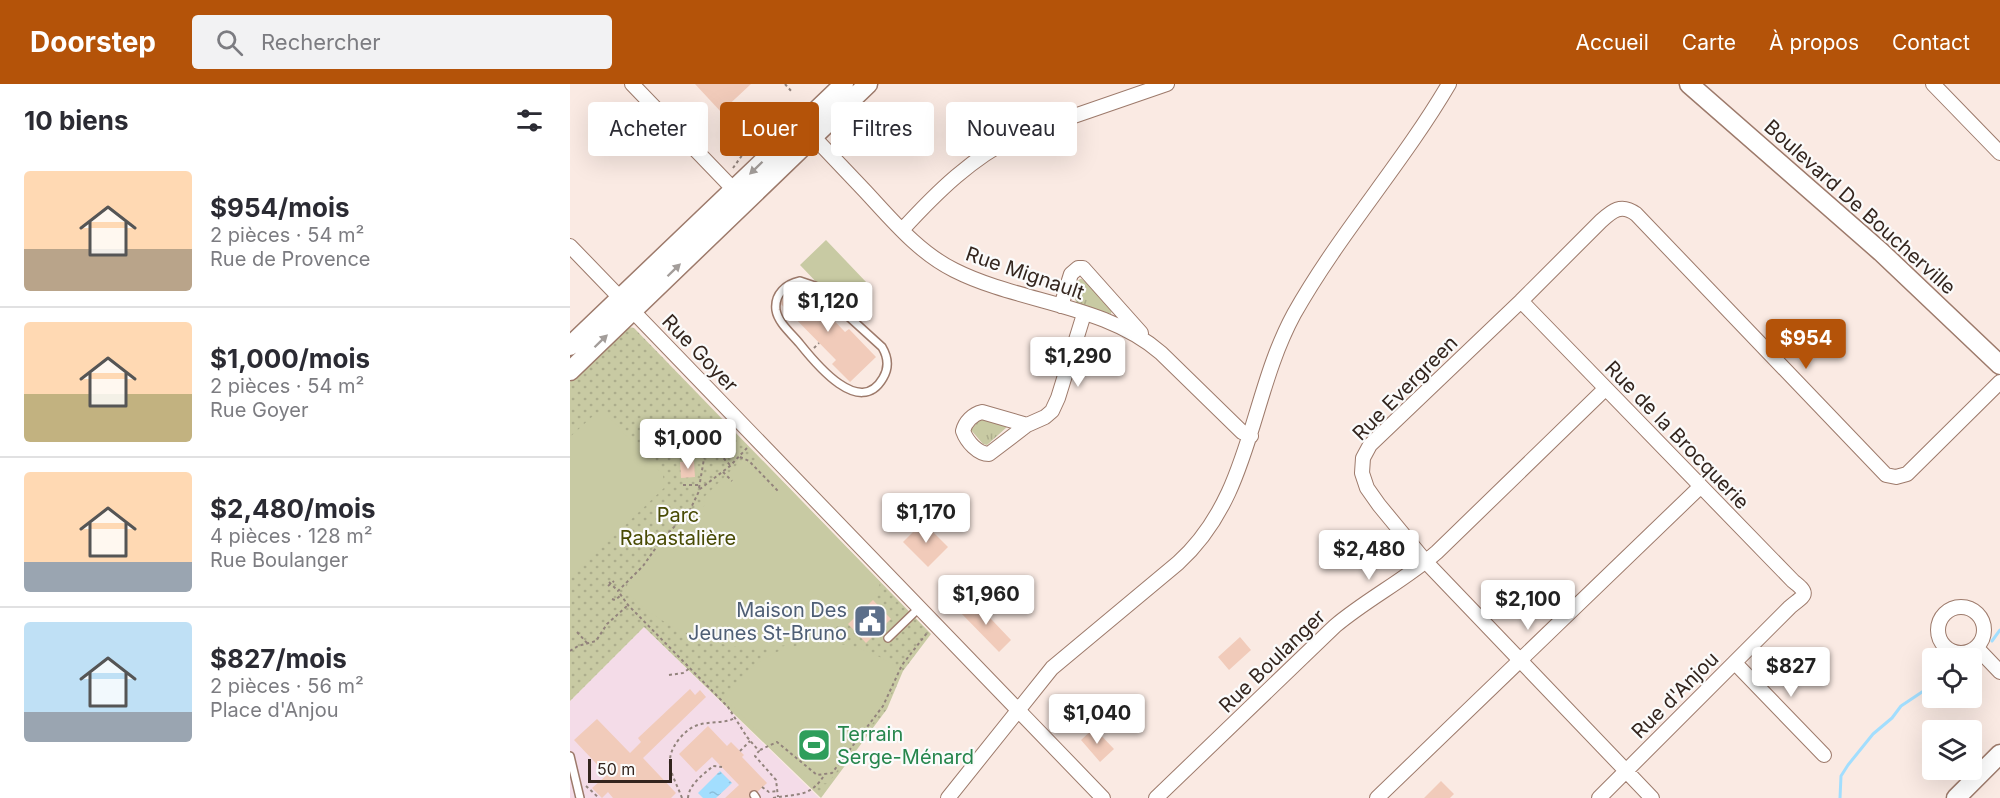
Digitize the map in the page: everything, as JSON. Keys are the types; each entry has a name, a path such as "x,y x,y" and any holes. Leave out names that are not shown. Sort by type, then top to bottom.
{"street":[{"path":"632,84 737,188"},
{"path":"819,116 844,84"},
{"path":"819,122 868,84"},
{"path":"902,230 963,170 999,144 1167,84"},
{"path":"948,798 1017,710 1062,659 1178,563 1212,524 1225,500 1251,436 1272,363 1295,313 1335,250 1449,84"},
{"name":"Boulevard De Boucherville","path":"1689,84 1888,259 2000,365"},
{"path":"1933,84 2000,153"},
{"name":"Rue Mignault","path":"819,144 925,252 954,270 988,284 1084,314 1127,330 1149,342 1242,432 1251,436"},
{"path":"570,370 626,304 737,188 776,156"},
{"name":"Rue Evergreen","path":"1652,798 1426,561 1379,506 1367,488 1362,473 1365,453 1377,438 1601,221 1611,212 1621,208 1636,214 1886,475 1896,477 1907,474 2000,382"},
{"name":"Rue Goyer","path":"570,246 1103,798"},
{"path":"1061,306 1072,272 1083,268 1149,342"},
{"name":"Rue de la Brocquerie","path":"1521,301 1803,590 1804,595"},
{"path":"570,346 626,304"},
{"path":"1027,425 1046,417 1055,406 1084,314"},
{"name":"Rue Boulanger","path":"1156,798 1335,626 1364,603 1426,561 1605,389"},
{"path":"1377,798 1700,487"},
{"name":"Rue d'Anjou","path":"1599,798 1804,595"},
{"path":"1982,653 2000,672"},
{"path":"1735,663 1824,755"},
{"path":"1956,798 2000,754"}],"lane":[{"path":"800,281 815,286 877,342 886,355 887,368 884,377 876,387 864,392 855,392 834,380 808,354 780,319 776,308 778,296 782,290 800,281"},
{"path":"888,638 919,608"},
{"path":"570,756 582,798"}],"path":[{"path":"784,84 792,92"},
{"path":"737,188 743,156"},
{"path":"618,591 643,566 660,542 690,510 699,487 707,441 730,466"},
{"path":"682,485 699,487 723,472 740,457 749,445"},
{"path":"740,457 749,461 778,491"},
{"path":"723,472 732,481"},
{"path":"614,581 609,584 729,707 750,741 759,751"},
{"path":"612,599 615,600 620,595"},
{"path":"570,651 596,641 607,624 628,605"},
{"path":"778,797 774,777 755,756 759,751 777,742 817,775 832,773 883,706 902,665 929,631"},
{"path":"578,632 587,644"},
{"path":"669,675 683,673 690,668"},
{"path":"682,798 669,763 672,748 690,728 735,718"},
{"path":"740,751 750,741"},
{"path":"688,798 689,790 713,766 722,767"},
{"path":"773,798 810,793 825,774"},
{"path":"762,787 769,792 778,791"}],"shaded area":[{"path":"644,627 819,798 570,798 570,701"}],"green space":[{"path":"826,240 867,283 841,308 800,265"},
{"path":"1080,279 1112,309 1111,314 1078,304 1074,298 1074,291"},
{"name":"Parc Rabastalière","path":"628,327 634,328 931,634 903,671 887,709 821,798 644,627 570,701 570,382"},
{"path":"594,415 607,415 663,475 664,488 570,578 570,437"},
{"path":"983,419 1007,427 987,445 983,444 971,430 979,420"},
{"path":"741,461 763,461 880,582 876,595 862,610 818,636 789,644 760,648 730,646 701,639 674,627 649,611 626,591 628,582 706,504 702,499"},
{"name":"Terrain Serge-Ménard","path":"821,642 844,644 864,650 902,670 885,707 828,783 810,785 724,697 744,674 778,651"}],"water":[{"path":"720,771 732,783 716,798 703,798 698,793"}],"building":[{"path":"695,84 751,84 732,102 720,102 720,111"},
{"path":"798,283 845,332 849,329 876,357 850,382 832,364 836,360 779,302"},
{"path":"694,461 695,477 681,478 680,462"},
{"path":"923,522 948,547 928,567 903,542"},
{"name":"Maison Des Jeunes St-Bruno","path":"873,600 891,619 866,643 848,624"},
{"path":"973,600 1011,640 999,652 960,612"},
{"path":"1240,637 1251,650 1229,670 1218,657"},
{"path":"690,689 695,695 700,690 706,697 643,758 676,793 671,798 613,798 608,792 602,798 592,788 607,775 574,740 597,719 630,753 641,742 638,738"},
{"path":"708,726 727,746 731,742 767,783 751,798 725,798 739,785 712,757 696,772 679,754"},
{"path":"1094,728 1114,749 1100,762 1081,740"},
{"path":"1441,781 1454,794 1450,798 1424,798"}],"waterway":[{"path":"1992,641 2000,630"},
{"path":"1840,798 1841,776 1848,765 1873,734 1892,718 1901,706 1922,692"}],"place":[{"name":"Maison Des Jeunes St-Bruno","path":"870,621"},
{"name":"Terrain Serge-Ménard","path":"814,745"}]}
